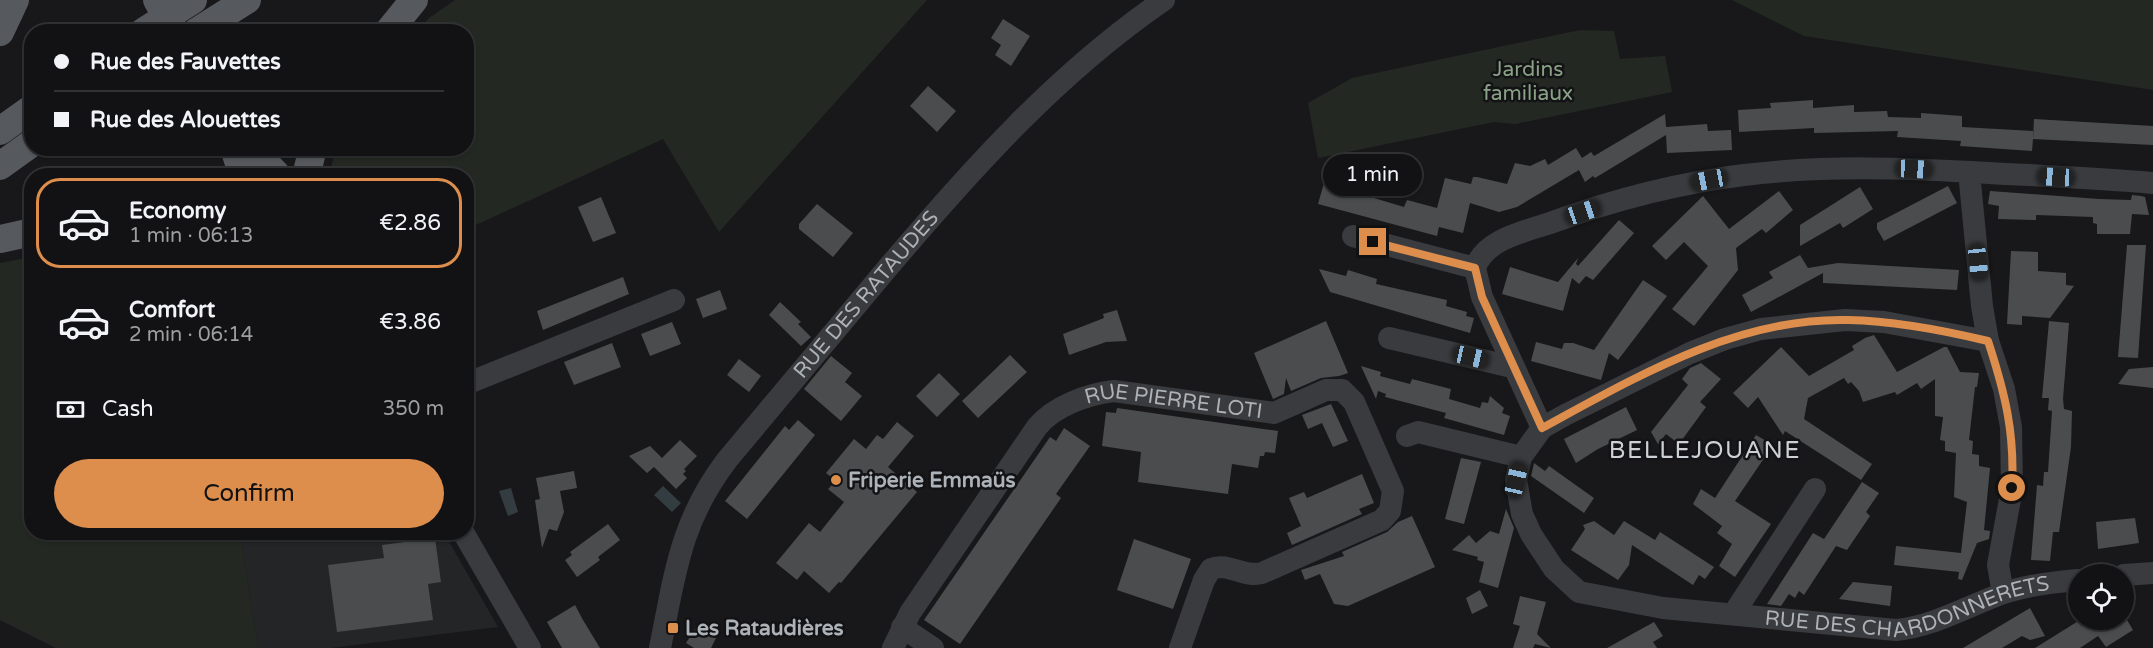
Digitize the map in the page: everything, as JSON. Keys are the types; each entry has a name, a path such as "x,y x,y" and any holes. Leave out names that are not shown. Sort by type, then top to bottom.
{"main road":[{"path":"0,32 15,0"},
{"path":"157,0 170,24"},
{"path":"156,24 193,0"},
{"path":"209,24 247,0"},
{"path":"394,24 414,0"},
{"path":"0,130 24,114"},
{"path":"0,166 24,149"},
{"path":"259,156 270,168"},
{"path":"0,238 24,234"}],"street":[{"name":"RUE DES RATAUDES","path":"660,648 681,547 691,518 706,488 727,460 980,162 1076,68 1135,20 1164,0"},
{"path":"1542,428 1512,367 1482,297 1475,268 1484,251 1515,236 1598,206 1709,180 1831,168 1970,172 2153,183"},
{"path":"1970,172 1988,341 2006,398 2013,446 2012,488 1998,565 2003,593"},
{"path":"1353,236 1475,268"},
{"path":"474,381 674,300"},
{"path":"1407,436 1418,432 1521,457 1542,428 1611,392 1725,339 1781,326 1845,320 1884,322 1988,341"},
{"path":"1389,338 1512,367"},
{"name":"RUE PIERRE LOTI","path":"893,648 902,627 1037,427 1054,411 1114,391 1274,413 1326,390 1342,390 1354,402 1393,491 1390,512 1382,520 1262,573 1252,575 1225,567 1211,569 1204,580 1179,648"},
{"name":"RUE DES CHARDONNERETS","path":"1521,457 1516,480 1522,514 1531,534 1554,569 1579,591 1663,608 1734,613 1896,639 2003,593 2038,584 2068,581"},
{"name":"RUE DES CHARDONNERETS","path":"1734,613 1815,489"},
{"path":"468,540 530,648"},
{"path":"2134,574 2153,573"},
{"path":"902,627 933,648"}],"shaded area":[{"path":"663,486 681,503 672,512 654,495"},
{"path":"511,488 518,512 508,516 499,491"},
{"path":"241,540 448,540 498,627 331,648 258,648"}],"green space":[{"path":"455,0 927,0 719,232 663,139 474,226 474,168 331,168 334,156 474,156 474,24 423,24"},
{"path":"1732,0 2153,0 2153,90 1804,36"},
{"name":"Jardins familiaux","path":"1580,30 1614,31 1620,59 1665,56 1672,92 1515,124 1494,122 1318,158 1308,103 1352,78"},
{"path":"24,258 24,540 241,540 258,648 56,648 0,620 0,263"}],"building":[{"path":"1003,19 1030,36 1011,66 995,55 1001,45 991,38"},
{"path":"928,86 956,111 937,132 910,106"},
{"path":"1813,100 1813,108 1854,105 1854,112 1887,111 1888,117 1921,118 1921,113 1962,116 1962,127 2033,131 2033,138 2034,119 2153,126 2153,145 2033,139 2032,151 1960,146 1961,141 1897,137 1898,131 1814,133 1814,128 1739,132 1738,110 1771,108 1770,103"},
{"path":"1665,114 1666,127 1707,124 1708,131 1731,130 1732,150 1667,153 1666,135 1595,178 1593,176 1585,182 1579,170 1517,207 1499,212 1470,203 1463,233 1439,227 1437,236 1318,204 1324,183 1404,207 1407,200 1437,208 1445,178 1471,184 1473,177 1477,177 1507,184 1515,163 1530,166 1545,159 1548,165 1576,148 1582,158 1591,152 1594,156"},
{"path":"1948,186 1957,203 1884,241 1877,229 1877,223"},
{"path":"1860,187 1873,209 1843,228 1840,223 1800,246 1800,225"},
{"path":"1779,191 1793,210 1766,233 1762,229 1736,248 1738,270 1694,326 1672,309 1708,266 1684,242 1666,260 1652,246 1703,196 1729,229"},
{"path":"1990,191 2099,199 2131,200 2132,195 2141,196 2145,197 2149,215 2132,214 2130,234 2097,234 2097,224 2093,223 2093,217 2036,215 2036,220 1998,219 1999,206 1988,204"},
{"path":"601,197 616,233 593,242 578,207"},
{"path":"817,204 853,233 833,257 799,229 799,224"},
{"path":"1619,220 1634,233 1593,280 1586,276 1579,284 1572,278 1563,311 1502,294 1510,267 1558,282 1578,258 1576,264 1578,266"},
{"path":"2127,245 2146,245 2138,358 2118,357"},
{"path":"2011,251 2038,252 2038,271 2066,273 2066,285 2074,286 2050,318 2022,316 2022,325 2007,324"},
{"path":"1800,255 1808,268 1838,263 1959,270 1957,290 1823,283 1823,273 1751,312 1742,295 1773,278 1769,272"},
{"path":"1319,269 1346,276 1348,270 1377,279 1376,284 1447,300 1446,306 1467,312 1466,316 1474,318 1470,333 1330,292"},
{"path":"623,277 629,294 543,330 537,311"},
{"path":"1643,280 1667,296 1618,360 1609,353 1601,380 1531,361 1536,342 1562,349 1564,343 1573,343 1594,350"},
{"path":"720,290 727,309 703,318 696,299"},
{"path":"780,302 801,322 798,324 811,337 801,346 769,315"},
{"path":"1117,310 1127,341 1106,342 1069,355 1063,334 1104,318 1103,314"},
{"path":"1326,321 1348,373 1321,378 1291,391 1286,378 1284,394 1273,399 1254,353"},
{"path":"2049,321 2069,323 2063,399 2064,409 2072,411 2071,447 2059,532 2053,532 2050,561 2031,560 2037,485 2043,486 2044,472 2048,472 2052,411 2048,410 2049,398 2042,398"},
{"path":"672,322 681,344 650,356 641,334"},
{"path":"1874,335 1897,372 1947,347 1960,372 1979,373 1977,387 1975,387 1969,440 1973,441 1972,454 1979,455 1979,466 1990,468 1984,530 1990,531 1989,539 1977,543 1962,580 1958,579 1959,572 1894,565 1896,546 1961,553 1967,502 1954,497 1956,453 1945,451 1945,441 1940,440 1943,417 1935,416 1935,379 1921,389 1917,383 1897,395 1895,392 1863,402 1859,391 1851,382 1848,384 1844,378 1808,398 1804,419 1872,464 1861,480 1785,431 1783,435 1758,397 1748,408 1733,393 1781,347 1809,376 1854,350 1852,346"},
{"path":"612,343 621,367 574,385 564,362"},
{"path":"1010,355 1027,372 978,418 962,401"},
{"path":"831,356 852,373 845,382 862,396 841,421 804,389"},
{"path":"739,359 761,376 749,392 727,375"},
{"path":"1701,363 1721,379 1700,402 1706,407 1679,444 1666,434 1658,444 1651,432 1688,385 1682,379 1690,368"},
{"path":"1361,366 1381,372 1380,376 1410,384 1412,379 1451,389 1449,399 1480,408 1482,402 1488,403 1490,396 1504,408 1502,413 1510,416 1504,435 1444,418 1446,413 1385,397 1386,394 1378,391 1376,399"},
{"path":"2153,367 2153,388 2118,384 2129,369"},
{"path":"939,373 960,394 937,417 916,396"},
{"path":"1331,404 1348,441 1333,447 1322,423 1308,429 1302,415"},
{"path":"1626,407 1637,430 1598,449 1576,463 1564,439"},
{"path":"1117,408 1278,431 1275,453 1265,452 1264,456 1260,456 1258,468 1232,464 1228,494 1138,482 1141,452 1102,446 1106,412 1116,413"},
{"path":"798,420 815,435 747,519 725,501 785,426 789,430"},
{"path":"897,422 914,436 888,467 917,492 841,583 839,582 829,593 804,571 797,580 776,563 809,523 820,532 844,502 828,489 836,481 826,473 854,439 866,449 877,435 883,439"},
{"path":"1064,428 1090,446 1056,494 1061,498 960,644 924,620 1050,437 1056,441"},
{"path":"1756,435 1773,445 1735,501 1771,524 1735,577 1719,566 1732,544 1717,533 1722,526 1693,504 1701,489 1715,498"},
{"path":"680,440 697,456 684,469 686,471 683,474 687,478 676,489 654,467 647,473 629,456 650,446 662,458"},
{"path":"1461,458 1481,462 1464,524 1445,519"},
{"path":"1534,463 1545,471 1549,466 1594,498 1584,513 1531,476"},
{"path":"574,471 577,488 560,491 564,512 557,531 549,529 542,548 535,500 540,499 536,478"},
{"path":"1362,474 1374,503 1359,509 1362,514 1292,545 1287,533 1301,526 1289,498 1304,492 1307,498"},
{"path":"1862,482 1879,493 1866,512 1870,516 1847,550 1836,546 1804,595 1799,591 1795,598 1789,594 1781,606 1767,604 1813,533 1824,539"},
{"path":"1506,509 1514,528 1498,588 1479,582 1484,562 1477,560 1478,557 1452,550 1469,535 1476,543 1490,531 1499,534"},
{"path":"1412,516 1435,567 1348,606 1334,604 1320,574 1305,580 1301,570 1344,556 1342,552 1387,532 1398,522"},
{"path":"2135,518 2139,543 2098,549 2096,522"},
{"path":"1594,521 1614,535 1624,521 1655,540 1660,532 1714,567 1705,579 1699,575 1693,585 1632,545 1629,565 1618,580 1571,550 1585,529 1583,525"},
{"path":"608,524 620,540 598,557 600,560 577,577 565,560 572,555 570,552"},
{"path":"1134,539 1191,559 1173,609 1117,590"},
{"path":"435,540 441,582 428,584 433,620 337,632 328,565 384,558 382,545"},
{"path":"1853,582 1892,586 1890,606 1839,599"},
{"path":"1480,590 1488,606 1472,614 1466,598"},
{"path":"1520,596 1546,602 1537,634 1551,648 1535,644 1533,648 1513,648 1520,626 1513,624"},
{"path":"575,605 600,648 562,648 547,622"},
{"path":"2030,608 2045,636 2030,640 2022,636 2002,648 1963,648"},
{"path":"1654,622 1663,636 1653,642 1657,648 1607,648"},
{"path":"697,626 716,638 711,648 694,648 686,643"},
{"path":"2068,627 2068,630 2133,630 2106,647 2098,636 2080,648 2035,648"}],"place":[{"name":"Friperie Emmaüs","path":"836,480"},
{"name":"Les Rataudières","path":"673,628"}],"district":[{"name":"BELLEJOUANE","path":"1705,450"}],"route":[{"path":"1373,242 1475,268 1482,297 1512,367 1542,428 1690,353 1725,339 1761,329 1845,320 1884,322 1922,327 1988,341 2008,407 2013,446 2012,488"}]}
